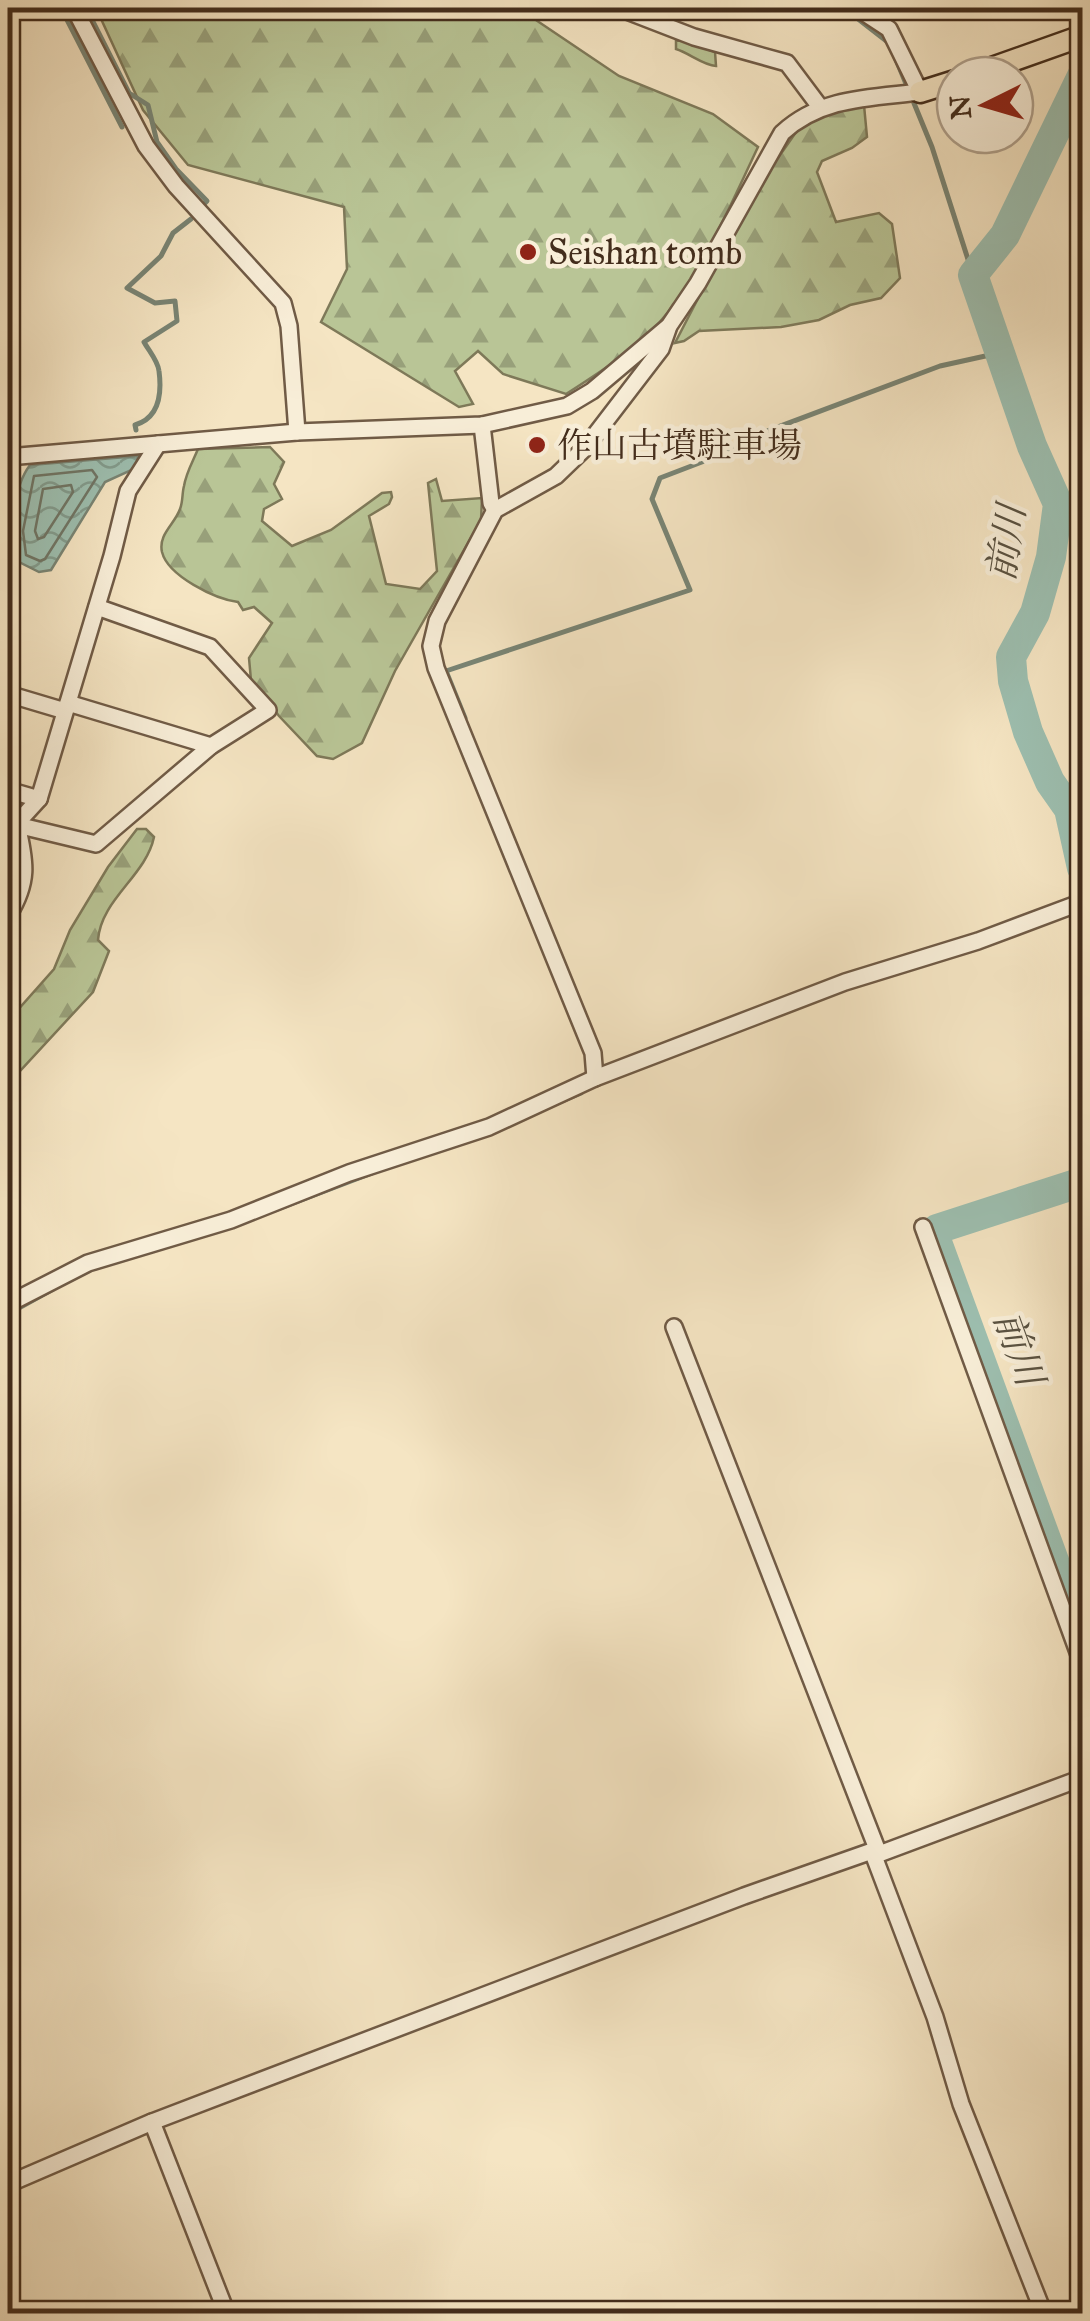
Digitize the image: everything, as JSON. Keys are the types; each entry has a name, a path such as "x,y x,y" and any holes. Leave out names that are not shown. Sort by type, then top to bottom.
{"main road":[{"path":"1028,55 1082,36"},
{"path":"913,93 935,87"}],"street":[{"path":"74,8 146,146 176,186 283,303 289,326 297,432"},
{"path":"620,8 694,37 787,62 820,107"},
{"path":"8,457 297,432 482,425 567,406 592,391 669,326 698,284 782,133 820,107 913,93 889,29 857,8"},
{"path":"596,1078 593,1053 432,656 437,621 495,510 556,476 585,448 661,349 669,326"},
{"path":"482,425 495,510"},
{"path":"12,829 38,799 128,491 158,444"},
{"path":"12,829 96,844 211,746 268,710 210,647 97,607"},
{"path":"8,694 211,746"},
{"path":"8,790 38,799"},
{"path":"8,916 23,891 23,850 12,829"},
{"path":"8,1304 88,1262 230,1220 385,1160 488,1126 596,1078 845,982 978,941 1082,902"},
{"path":"923,1227 1082,1663"},
{"path":"674,1327 876,1853 935,2016 961,2104 1044,2314"},
{"path":"8,2184 152,2122 744,1896 1082,1778"},
{"path":"152,2122 227,2314"}],"green space":[{"path":"96,8 518,8 619,76 713,114 758,147 695,272 669,311 634,346 566,394 503,374 478,351 455,371 473,404 459,407 321,322 347,269 344,207 188,165 143,110"},
{"path":"676,41 715,52 716,66 676,49"},
{"path":"864,105 867,137 822,161 817,172 836,222 879,213 892,224 900,278 881,298 850,305 819,320 781,327 699,331 675,343 750,198 801,125 819,116"},
{"path":"270,447 284,462 274,484 282,499 264,509 262,521 292,546 331,530 382,493 391,492 389,504 369,516 386,584 420,589 437,571 428,483 436,479 442,501 482,498 481,520 395,671 362,743 333,759 317,756 251,680 249,658 272,623 254,607 243,610 238,602 183,578 162,552 162,540 180,509 186,476 198,449"},
{"path":"137,829 146,829 154,837 142,864 101,925 98,940 109,951 93,992 8,1084 8,1021 54,969 70,930 108,867"}],"water":[{"path":"138,456 136,468 105,482 51,570 39,572 15,560 16,498 30,465"}],"waterway":[{"path":"61,8 122,127"},
{"path":"86,8 129,93 148,105 157,142 205,203"},
{"path":"844,8 889,43"},
{"path":"895,57 932,147 973,275"},
{"name":"前川","path":"1082,76 1005,235 973,275 1032,446 1058,504 1051,557 1035,613 1011,657 1013,681 1028,732 1050,782 1069,809 1082,868"},
{"path":"136,430 135,425 154,411 160,388 158,367 144,342 177,321 175,301 155,303 127,288 161,256 173,233 191,219"},
{"path":"465,718 446,671 690,590 652,499 660,478 728,452 754,436 940,366 999,353"},
{"path":"555,1104 581,1093"},
{"path":"275,1210 372,1173"},
{"name":"前川","path":"1082,1182 937,1229 934,1234 1082,1637"},
{"path":"8,1314 53,1289"}],"place":[{"name":"Seishan tomb","path":"528,252"},
{"name":"作山古墳駐車場","path":"537,445"}]}
